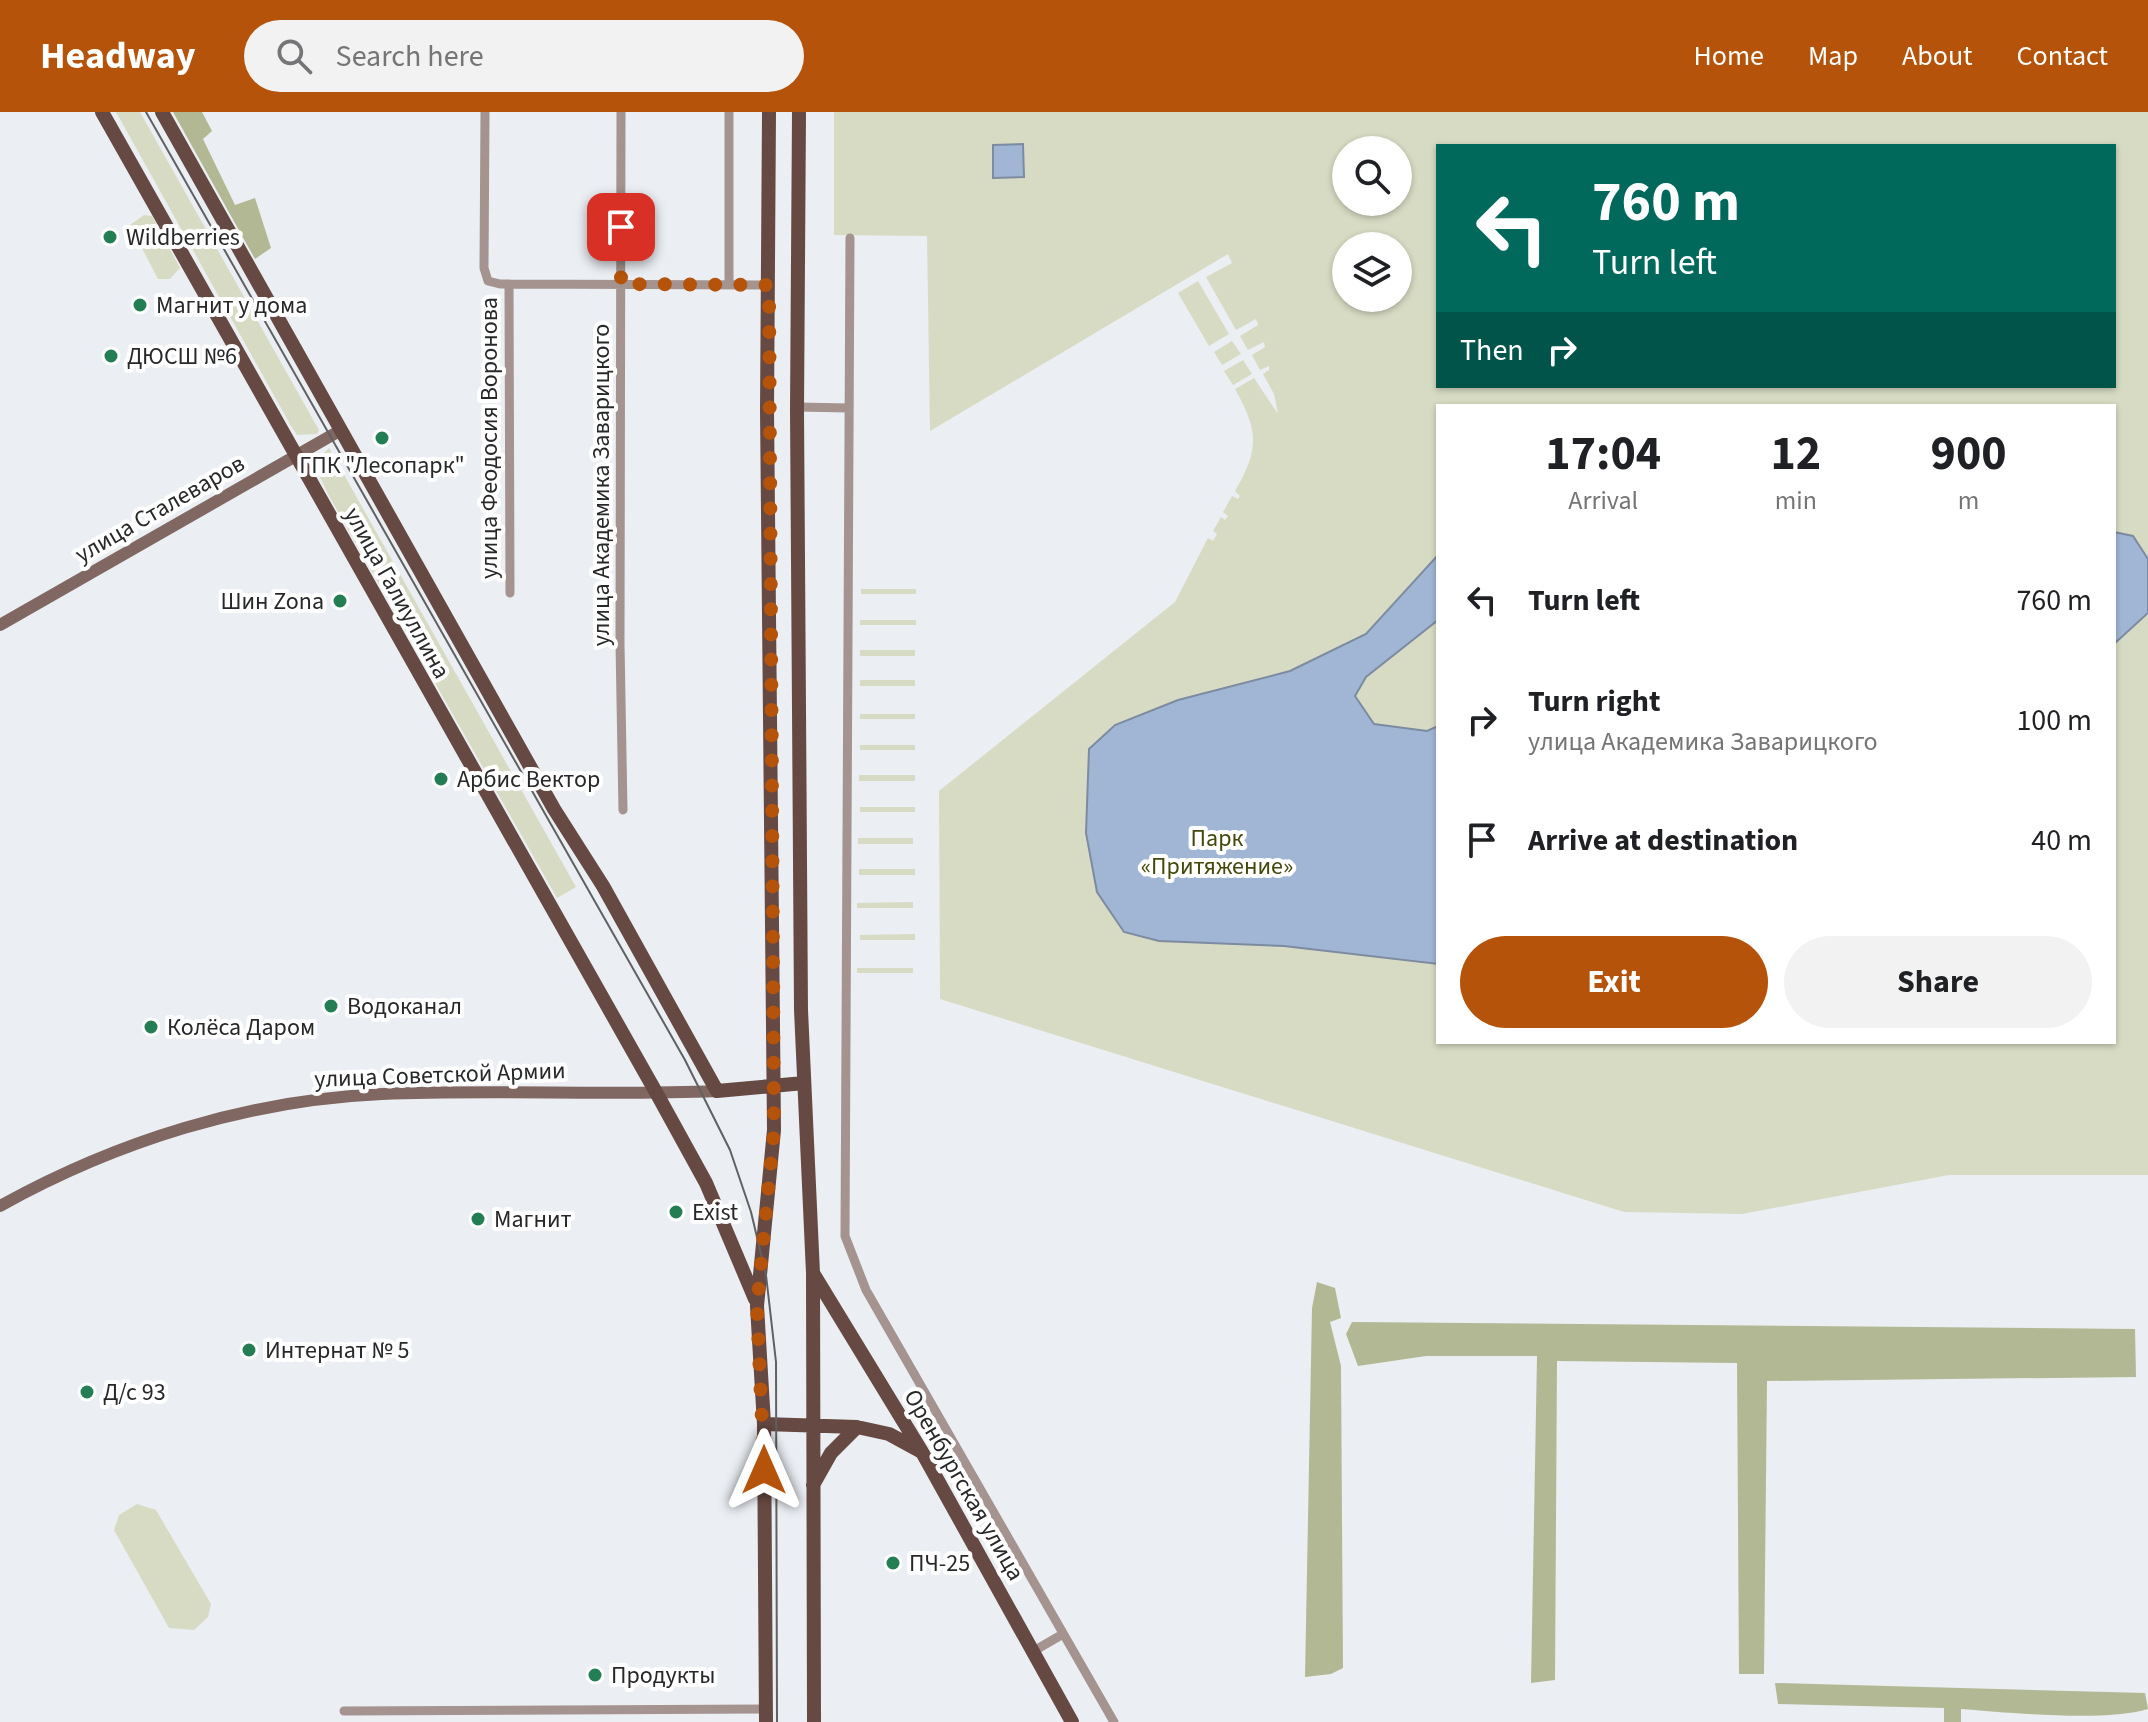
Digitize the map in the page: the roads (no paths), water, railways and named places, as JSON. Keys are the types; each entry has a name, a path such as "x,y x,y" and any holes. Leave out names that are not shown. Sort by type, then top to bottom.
{"main road":[{"name":"улица Галиуллина","path":"102,112 706,1183 757,1306"},
{"name":"улица Галиуллина","path":"162,112 717,1091"},
{"path":"766,1715 764,1424 757,1306 774,1130 767,407 769,112"},
{"path":"799,112 797,407 804,1083 813,1273 814,1722"},
{"path":"767,407 797,407"},
{"name":"улица Сталеваров","path":"0,625 341,430"},
{"name":"улица Советской Армии","path":"0,1206 45,1181 151,1138 222,1116 287,1103 383,1093 657,1094 804,1083"},
{"name":"Оренбургская улица","path":"813,1273 922,1452 1072,1722"},
{"path":"764,1424 857,1427 889,1434 922,1452"},
{"path":"813,1485 831,1453 857,1427"}],"street":[{"name":"улица Феодосия Воронова","path":"485,112 484,268 488,281 509,284 510,593"},
{"name":"улица Академика Заварицкого","path":"621,112 620,644 623,810"},
{"path":"729,112 729,285"},
{"path":"850,238 845,1236 866,1290 1114,1722"},
{"path":"509,284 769,285"},
{"path":"797,407 849,408"},
{"path":"1032,1652 1063,1634"},
{"path":"344,1711 766,1715"}],"water":[{"path":"1023,144 1024,177 993,178 993,145"},
{"path":"2116,532 2133,536 2148,559 2148,613 2116,642"},
{"path":"1436,557 1436,622 1366,677 1355,696 1374,724 1427,731 1436,727 1436,964 1284,946 1159,941 1124,932 1097,892 1086,833 1089,749 1115,725 1178,700 1290,671 1366,634"}],"tram line":[{"path":"146,112 685,1060 730,1150 751,1212 766,1275 776,1362 777,1722"}],"place":[{"name":"Wildberries","path":"110,237"},
{"name":"Магнит у дома","path":"140,305"},
{"name":"ДЮСШ №6","path":"111,356"},
{"name":"ГПК \"Лесопарк\"","path":"382,438"},
{"name":"Шин Zona","path":"340,601"},
{"name":"Арбис Вектор","path":"441,779"},
{"name":"Водоканал","path":"331,1006"},
{"name":"Колёса Даром","path":"151,1027"},
{"name":"Exist","path":"676,1212"},
{"name":"Магнит","path":"478,1219"},
{"name":"Интернат № 5","path":"249,1350"},
{"name":"Д/с 93","path":"87,1392"},
{"name":"ПЧ-25","path":"893,1563"},
{"name":"Продукты","path":"595,1675"}],"park label":[{"name":"Парк «Притяжение»","path":"1217,852"}]}
